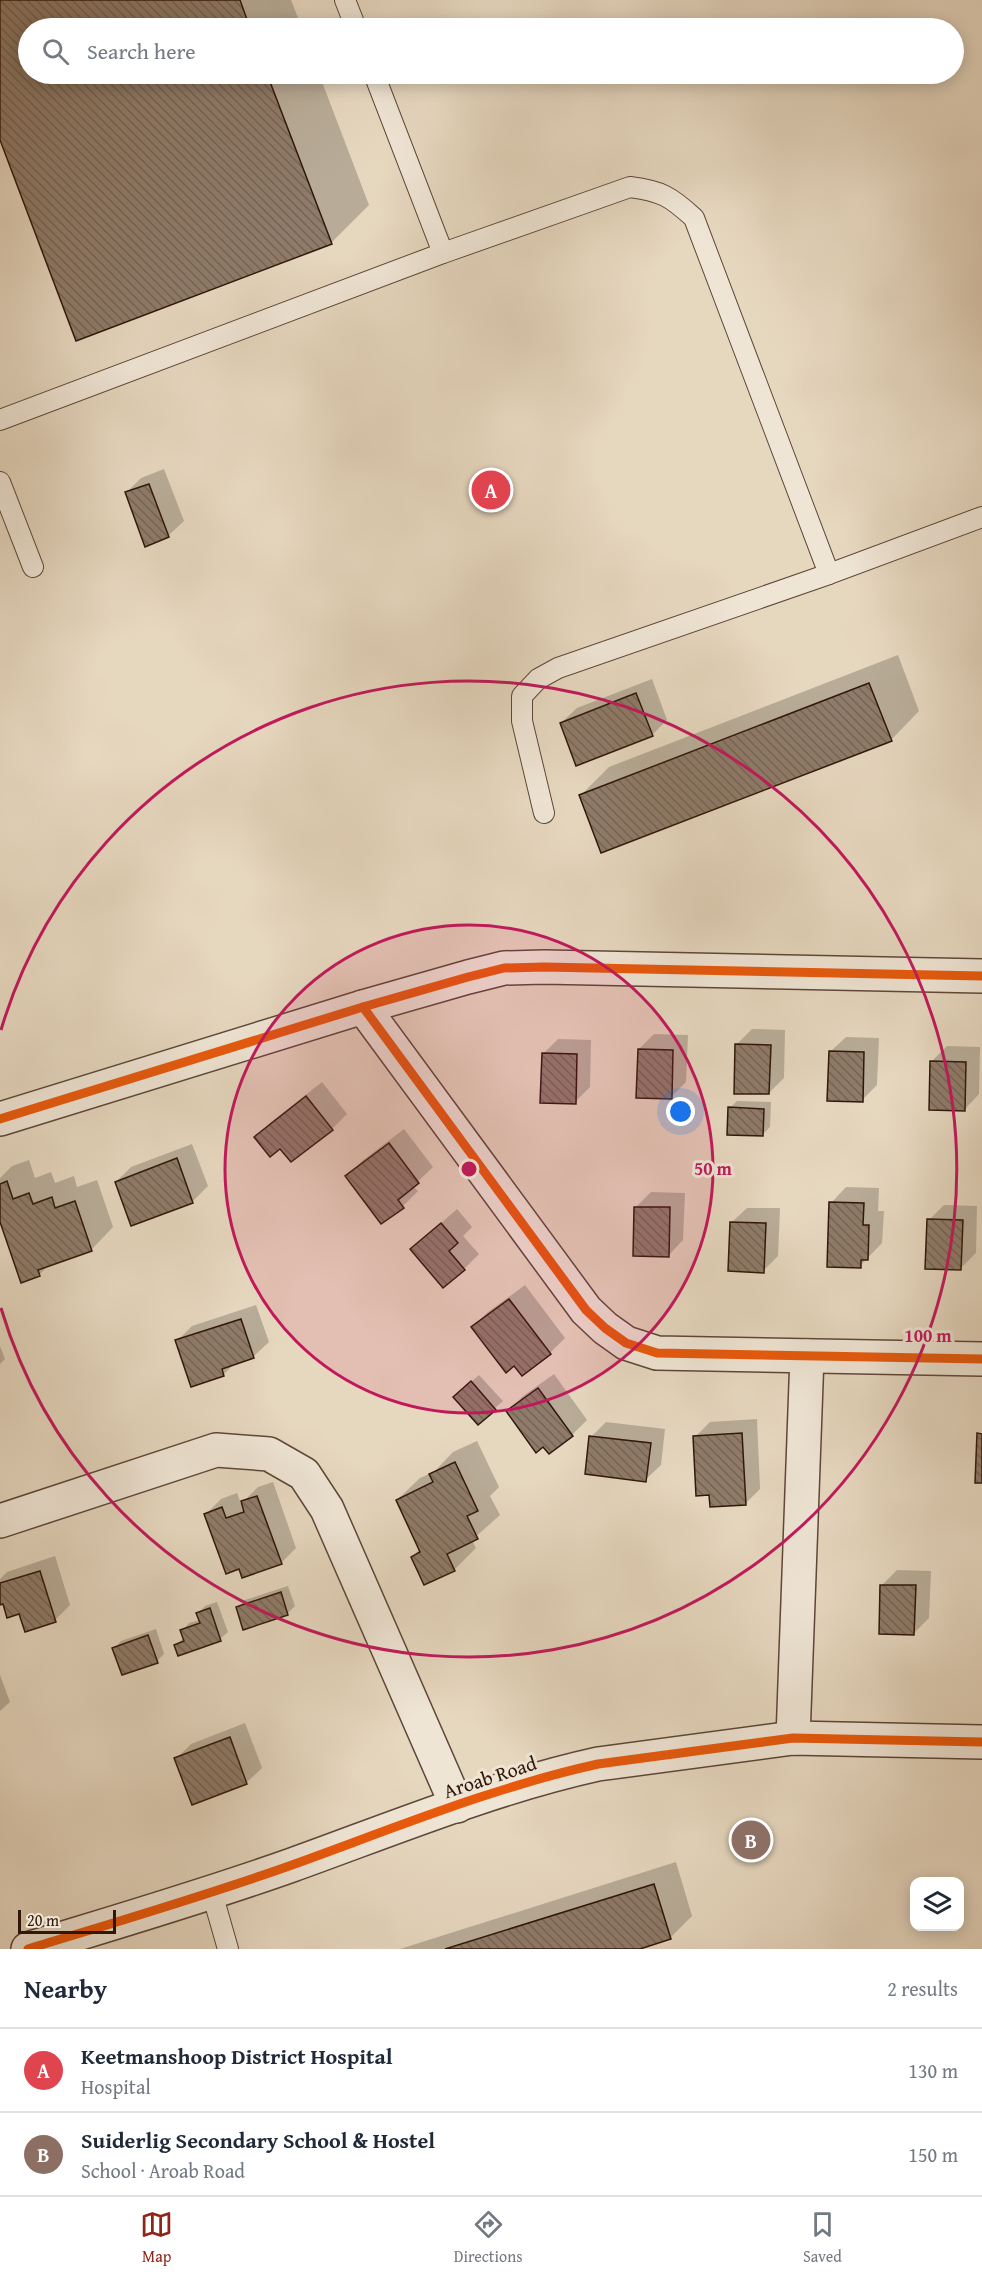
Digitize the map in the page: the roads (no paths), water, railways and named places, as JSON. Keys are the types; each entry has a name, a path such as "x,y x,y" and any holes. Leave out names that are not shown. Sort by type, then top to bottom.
{"street":[{"path":"0,1119 363,1007 504,969 544,966 982,976"},
{"path":"363,1007 586,1310 626,1343 657,1353 982,1359"},
{"path":"793,1738 807,1356"},
{"path":"0,1521 216,1450 269,1454 304,1474 327,1509 457,1806"},
{"name":"Aroab Road","path":"28,1949 212,1893 457,1806 598,1764 793,1738 982,1742"}],"lane":[{"path":"345,0 352,18"},
{"path":"378,84 443,253"},
{"path":"0,420 443,253 630,187 656,190 677,202 693,218 829,574"},
{"path":"0,482 33,567"},
{"path":"544,813 522,721 522,696 538,679 558,668 829,574 982,517"},
{"path":"212,1893 228,1949"}],"place":[{"name":"Keetmanshoop District Hospital","path":"491,490"},
{"name":"Suiderlig Secondary School & Hostel","path":"751,1840"}]}
